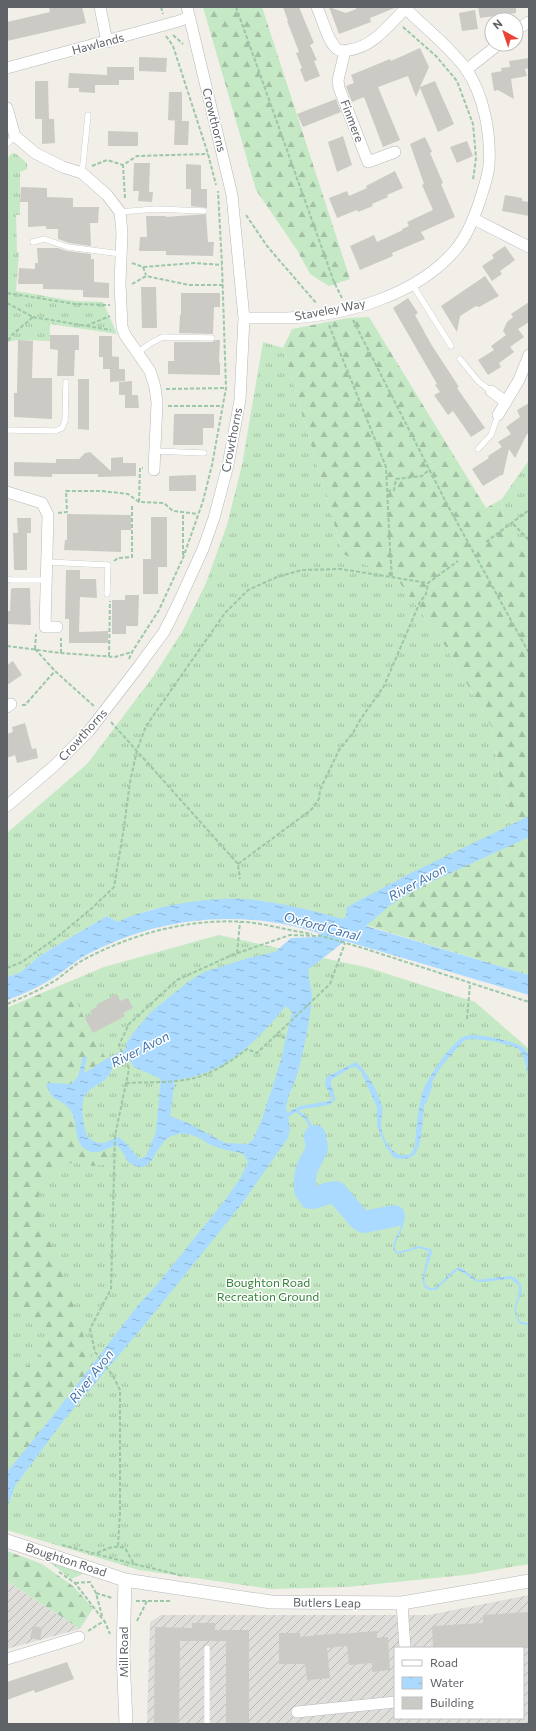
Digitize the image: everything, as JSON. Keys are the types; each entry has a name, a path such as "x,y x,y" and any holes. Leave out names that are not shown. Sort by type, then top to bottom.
{"street":[{"path":"100,7 107,42"},
{"path":"317,7 330,38 338,49 345,51 360,49 372,42 404,8"},
{"name":"Staveley Way","path":"244,318 288,318 325,314 374,302 421,280 457,248 474,219 488,177 489,133 476,90 466,70 428,29 404,8"},
{"name":"Hawlands","path":"7,68 107,42 166,29 188,12"},
{"name":"Crowthorns","path":"7,806 54,766 89,731 100,707 164,632 177,606 214,518 228,466 240,400 244,318 232,195 188,12"},
{"name":"Finmere","path":"345,51 338,80 339,88 368,162 395,152"},
{"path":"466,70 489,52"},
{"path":"7,108 11,140 63,167 82,171 123,212 120,291 122,327 125,335 150,372 156,389 157,406 154,470"},
{"path":"474,219 529,247"},
{"path":"498,415 519,380 529,355"},
{"path":"491,391 506,402"},
{"path":"7,492 42,503 48,515 45,580 45,627 57,627"},
{"name":"Boughton Road","path":"7,1541 125,1580"},
{"name":"Butlers Leap","path":"125,1580 272,1602 316,1603 402,1603 529,1581"},
{"name":"Mill Road","path":"125,1580 123,1654 126,1724"},
{"path":"402,1603 405,1647"},
{"path":"7,1659 79,1637"},
{"path":"296,1712 394,1702"}],"lane":[{"path":"82,171 88,115"},
{"path":"123,212 155,209 204,211"},
{"path":"33,242 44,239 68,247 121,257"},
{"path":"412,284 450,346"},
{"path":"137,354 151,343 163,337 212,338"},
{"path":"460,360 478,381 491,391"},
{"path":"7,430 55,431 62,428 65,421 66,382"},
{"path":"478,448 491,435 498,415"},
{"path":"154,451 204,453"},
{"path":"47,562 108,565 108,594"},
{"path":"7,579 45,580"},
{"path":"207,1648 207,1724"}],"path":[{"path":"128,663 132,652 159,610 183,558 203,501 212,465 226,388 218,190 173,46 166,36 161,7"},
{"path":"236,7 334,282 430,469 529,653"},
{"path":"395,19 436,56 457,81 473,124 476,158 472,185"},
{"path":"166,29 186,46 196,46"},
{"path":"123,165 136,156 208,154"},
{"path":"82,171 107,160 123,165"},
{"path":"123,165 123,212"},
{"path":"245,214 267,246 325,314 386,467 392,576"},
{"path":"121,257 144,267 194,263 222,265"},
{"path":"144,267 146,276"},
{"path":"120,291 146,276 189,285 223,285"},
{"path":"7,293 75,304 121,308"},
{"path":"7,303 33,317 113,330 125,335"},
{"path":"85,326 121,308"},
{"path":"7,342 12,334 33,317"},
{"path":"156,389 226,388"},
{"path":"157,406 222,406"},
{"path":"139,502 140,468 154,470"},
{"path":"387,491 394,490 396,480 422,476 430,469"},
{"path":"48,515 67,512 66,491 102,491 128,494 139,502 164,503 173,511 198,514"},
{"path":"108,565 118,558 132,557 132,506"},
{"path":"486,542 529,510"},
{"path":"183,513 183,558"},
{"path":"512,524 529,540"},
{"path":"238,864 311,810 319,798 320,790 339,750 353,733 360,720 384,686 420,602 426,594 428,583 458,561"},
{"path":"7,968 22,962 56,938 91,909 114,887 137,750 146,726 208,640 225,613 248,590 276,577 302,570 341,569 428,583"},
{"path":"108,594 110,599 109,656"},
{"path":"57,627 62,635 61,653"},
{"path":"7,646 61,653 115,657 132,652"},
{"path":"36,649 55,671 100,707 238,864 240,879"},
{"path":"9,705 25,705 55,671"},
{"path":"7,1004 45,986 84,959 132,938 180,926 225,921 240,922 320,936 366,949 529,1002"},
{"path":"237,953 240,922"},
{"path":"118,1546 120,1512 120,1390 113,1376 95,1352 90,1329 111,1289 115,1136 129,1069 119,1046 129,1024 177,980 237,953 290,935 320,936"},
{"path":"126,1084 177,1081 206,1074 232,1060 247,1049 257,1053 330,984 345,943"},
{"path":"467,1019 470,984"},
{"path":"276,1036 285,1038"},
{"path":"134,1564 125,1548 118,1546 112,1546 96,1554 134,1564 172,1573 170,1587"},
{"path":"56,1570 75,1583 104,1621"},
{"path":"75,1583 90,1582 96,1593 104,1621 113,1640"},
{"path":"135,1626 147,1601 168,1601"},
{"path":"79,1637 104,1621"}],"shaded area":[{"path":"7,1581 80,1629 7,1649"},
{"path":"529,1595 529,1724 147,1724 150,1622 161,1615 429,1615"}],"green space":[{"path":"203,7 262,7 350,279 329,286 310,274 297,250 256,190"},
{"path":"15,153 27,163 27,169 20,172 20,215 16,215 17,252 19,252 16,291 74,301 103,302 117,334 50,324 50,341 18,340 7,342 7,159 11,154"},
{"path":"369,317 486,508 502,499 504,528 529,555 529,975 352,921 516,832 502,789 491,726 446,647 397,579 343,554 283,348 292,329 348,318"},
{"path":"263,342 283,348 343,554 397,579 446,647 491,726 502,789 516,832 352,921 263,901 190,903 149,910 118,922 107,916 41,955 21,972 7,977 7,833 87,764 153,677 182,632 206,583 227,525 242,465"},
{"path":"529,460 529,555 504,528 502,499"},
{"name":"Boughton Road Recreation Ground","path":"219,935 369,968 475,1002 529,1049 529,1564 465,1575 347,1587 271,1589 139,1570 7,1530 7,1008 104,967"},
{"path":"66,983 106,1059 85,1073 84,1071 87,1057 83,1057 78,1077 71,1084 48,1083 46,1086 52,1096 64,1102 73,1112 76,1135 97,1152 104,1151 111,1146 110,1164 93,1166 75,1161 44,1177 37,1205 70,1295 93,1364 7,1472 7,1376 38,1361 47,1331 30,1312 7,1302 7,1008"},
{"path":"7,1551 42,1564 73,1586 93,1608 80,1629 7,1581"},
{"path":"51,1563 85,1573 71,1579"}],"water":[{"path":"529,816 529,837 431,882 401,898 389,906 366,926 529,975 529,995 345,941 309,969 312,996 310,1015 298,1072 287,1104 287,1113 300,1106 329,1101 332,1098 325,1085 326,1077 356,1062 360,1065 372,1082 381,1102 381,1126 387,1144 400,1155 406,1155 412,1153 415,1145 418,1113 424,1088 433,1071 445,1055 463,1037 468,1035 485,1036 505,1040 525,1049 528,1056 529,1079 524,1058 521,1052 517,1049 503,1043 477,1039 465,1040 444,1064 427,1092 420,1143 417,1150 412,1157 399,1159 394,1158 386,1147 377,1126 377,1107 361,1072 356,1067 350,1068 331,1080 335,1100 329,1105 302,1109 299,1111 307,1117 314,1129 318,1148 304,1182 306,1190 311,1196 336,1190 355,1213 363,1219 367,1220 398,1215 404,1221 395,1250 398,1252 419,1246 431,1249 432,1253 424,1277 425,1285 430,1288 435,1288 456,1268 462,1268 477,1280 511,1276 517,1279 521,1285 522,1291 516,1307 517,1317 521,1322 529,1323 529,1325 520,1324 515,1313 519,1286 511,1279 479,1282 457,1270 436,1290 429,1290 424,1287 422,1278 429,1251 419,1248 399,1254 394,1252 393,1248 401,1223 396,1217 366,1222 356,1218 335,1193 329,1193 311,1199 304,1191 302,1182 315,1149 311,1130 305,1119 296,1112 288,1117 290,1129 288,1138 241,1205 146,1323 64,1420 15,1486 7,1508 7,1472 56,1412 139,1304 155,1287 225,1200 240,1179 248,1162 241,1153 218,1148 189,1134 178,1134 167,1139 148,1164 143,1167 136,1166 127,1161 118,1146 99,1152 86,1150 81,1146 71,1111 52,1096 46,1085 48,1083 71,1084 78,1077 83,1057 87,1057 84,1071 85,1073 106,1059 126,1049 126,1044 134,1032 151,1012 188,982 204,972 252,957 275,952 291,938 317,937 321,934 292,926 262,921 232,919 202,920 172,924 114,942 82,957 50,980 7,1000 7,977 21,972 41,955 107,916 118,922 146,911 163,907 197,901 244,899 281,904 343,919 346,917 347,907 409,874","holes":["286,1006 292,1012 282,1056 262,1119 253,1140 247,1144 225,1143 188,1123 170,1116 175,1080 193,1077 209,1071 238,1055 263,1032","128,1057 134,1067 161,1079 156,1132 146,1156 139,1159 128,1145 119,1137 101,1143 90,1139 86,1133 83,1116 83,1098 85,1095 90,1089 100,1083 111,1073 113,1064"]}],"building":[{"path":"49,7 82,7 86,23 7,41 7,22 50,12"},
{"path":"283,7 299,7 314,43 310,45 317,60 314,61 320,76 305,82 300,69 302,68 296,53 299,52"},
{"path":"329,7 346,13 356,9 357,7 397,7 370,18 371,22 339,34"},
{"path":"478,7 516,7 516,12 484,12 484,17 480,18"},
{"path":"475,10 478,29 462,31 459,13"},
{"path":"420,48 429,67 420,87 435,81 454,124 438,132 420,88 416,97 408,76 378,87 400,140 383,147 364,97 352,102 346,86 354,83 351,75 390,59 391,61"},
{"path":"139,57 167,58 166,72 139,71"},
{"path":"529,58 529,68 525,69 527,76 511,79 514,99 498,90 494,91 491,73 502,71 501,68 510,67 509,61"},
{"path":"107,67 134,67 134,80 119,80 119,85 95,85 95,93 79,92 79,88 68,88 69,73 107,75"},
{"path":"35,81 48,81 49,119 54,119 55,143 42,144 42,119 35,119"},
{"path":"169,92 182,92 182,121 189,121 188,145 174,145 175,121 178,121 168,120"},
{"path":"336,99 341,112 303,127 297,114"},
{"path":"108,131 138,132 138,146 108,146"},
{"path":"343,136 352,165 337,172 328,142"},
{"path":"425,137 443,183 441,184 455,217 421,232 425,239 392,253 393,256 360,270 350,246 374,235 377,242 409,226 407,222 433,210 422,185 424,184 410,144"},
{"path":"467,141 473,156 457,163 450,147"},
{"path":"134,163 150,163 149,192 153,192 152,202 138,201 139,191 133,191"},
{"path":"186,164 201,165 201,189 207,189 207,208 191,206 191,189 186,189"},
{"path":"395,171 403,188 372,204 373,206 358,212 357,210 337,218 329,198 347,191 349,196 367,188 366,186"},
{"path":"21,187 47,188 47,197 73,198 73,207 99,207 98,223 90,223 91,246 69,243 58,239 58,229 46,229 46,226 28,227 28,202 20,202"},
{"path":"505,195 522,198 522,201 529,202 529,216 502,211"},
{"path":"206,214 208,242 214,242 213,256 166,255 166,251 139,251 140,237 147,237 146,216 166,217"},
{"path":"505,246 515,260 500,271 502,274 492,281 482,266 494,258 492,255"},
{"path":"37,248 58,248 67,251 91,254 91,259 94,259 94,282 109,283 109,298 83,297 83,290 43,289 43,284 18,284 19,268 35,269 35,263 38,263"},
{"path":"485,276 499,296 479,307 476,306 460,316 457,332 441,306"},
{"path":"141,287 156,287 157,328 142,328"},
{"path":"181,293 220,293 220,307 214,307 213,334 179,333"},
{"path":"408,298 418,313 415,315 431,344 459,387 457,388 485,428 471,437 453,411 448,415 434,395 440,392 435,385 437,384 393,308"},
{"path":"529,302 529,322 518,329 524,337 510,347 514,352 499,363 501,367 488,375 478,360 494,350 491,346 506,335 503,331 507,322 513,317 511,314"},
{"path":"50,335 79,335 79,350 75,350 74,376 57,376 58,350 50,349"},
{"path":"99,336 112,336 112,356 109,356 119,357 119,369 125,369 125,381 110,382 110,369 103,369 103,357 99,357"},
{"path":"18,340 33,341 32,378 52,378 52,419 14,417 14,393 17,393"},
{"path":"220,340 220,375 168,374 168,361 174,361 174,342 212,342"},
{"path":"78,379 89,379 89,430 78,429"},
{"path":"132,381 132,395 119,395 119,382"},
{"path":"125,395 138,395 139,408 125,408"},
{"path":"529,403 529,433 527,434 515,458 509,449 503,475 483,486 472,469 502,447 498,442 511,434 506,427 520,417 517,410"},
{"path":"174,414 214,414 214,428 203,428 203,445 173,445"},
{"path":"90,452 111,471 111,458 123,457 123,463 136,463 136,476 98,477 98,474 52,474 52,477 14,476 14,462 56,463 56,459 79,459 85,453"},
{"path":"196,475 196,491 169,491 169,476"},
{"path":"67,514 131,515 131,530 121,530 121,552 64,550 65,540 67,540"},
{"path":"151,517 167,517 167,567 158,567 158,594 143,594 143,559 151,559"},
{"path":"17,518 31,518 31,533 18,533"},
{"path":"13,533 27,533 27,570 14,570"},
{"path":"66,570 80,570 80,579 96,579 97,598 80,597 79,632 108,631 108,643 69,643 69,619 65,619"},
{"path":"30,588 31,625 7,624 7,611 10,611 11,589"},
{"path":"125,595 139,595 138,626 126,626 126,634 112,634 112,600 125,600"},
{"path":"13,661 22,675 7,685 7,665"},
{"path":"25,723 32,749 36,748 38,758 17,763 15,755 7,758 7,734 13,732 12,727"},
{"path":"117,994 120,1001 128,998 133,1008 123,1013 125,1016 93,1033 85,1018 92,1014 90,1011 97,1007 96,1005"},
{"path":"529,1612 529,1648 433,1647 432,1626 483,1623 483,1615"},
{"path":"192,1623 215,1623 215,1630 249,1630 249,1724 226,1724 226,1641 180,1641 179,1724 154,1724 155,1627 192,1628"},
{"path":"33,1626 42,1628 40,1640 30,1638"},
{"path":"377,1631 377,1638 388,1637 390,1670 372,1672 372,1663 349,1665 347,1646 327,1648 330,1678 307,1680 305,1664 279,1664 279,1633 300,1633 300,1637"},
{"path":"67,1662 74,1679 35,1693 34,1690 7,1700 7,1682"}],"waterway":[{"path":"425,1102 431,1084"},
{"path":"315,1136 317,1149 307,1168 305,1178 305,1190 310,1198 336,1192 359,1219 364,1222 394,1216"}],"water label":[{"name":"River Avon","path":"417,882"},
{"name":"Oxford Canal","path":"322,926"},
{"name":"River Avon","path":"140,1049"},
{"name":"River Avon","path":"91,1376"}]}
